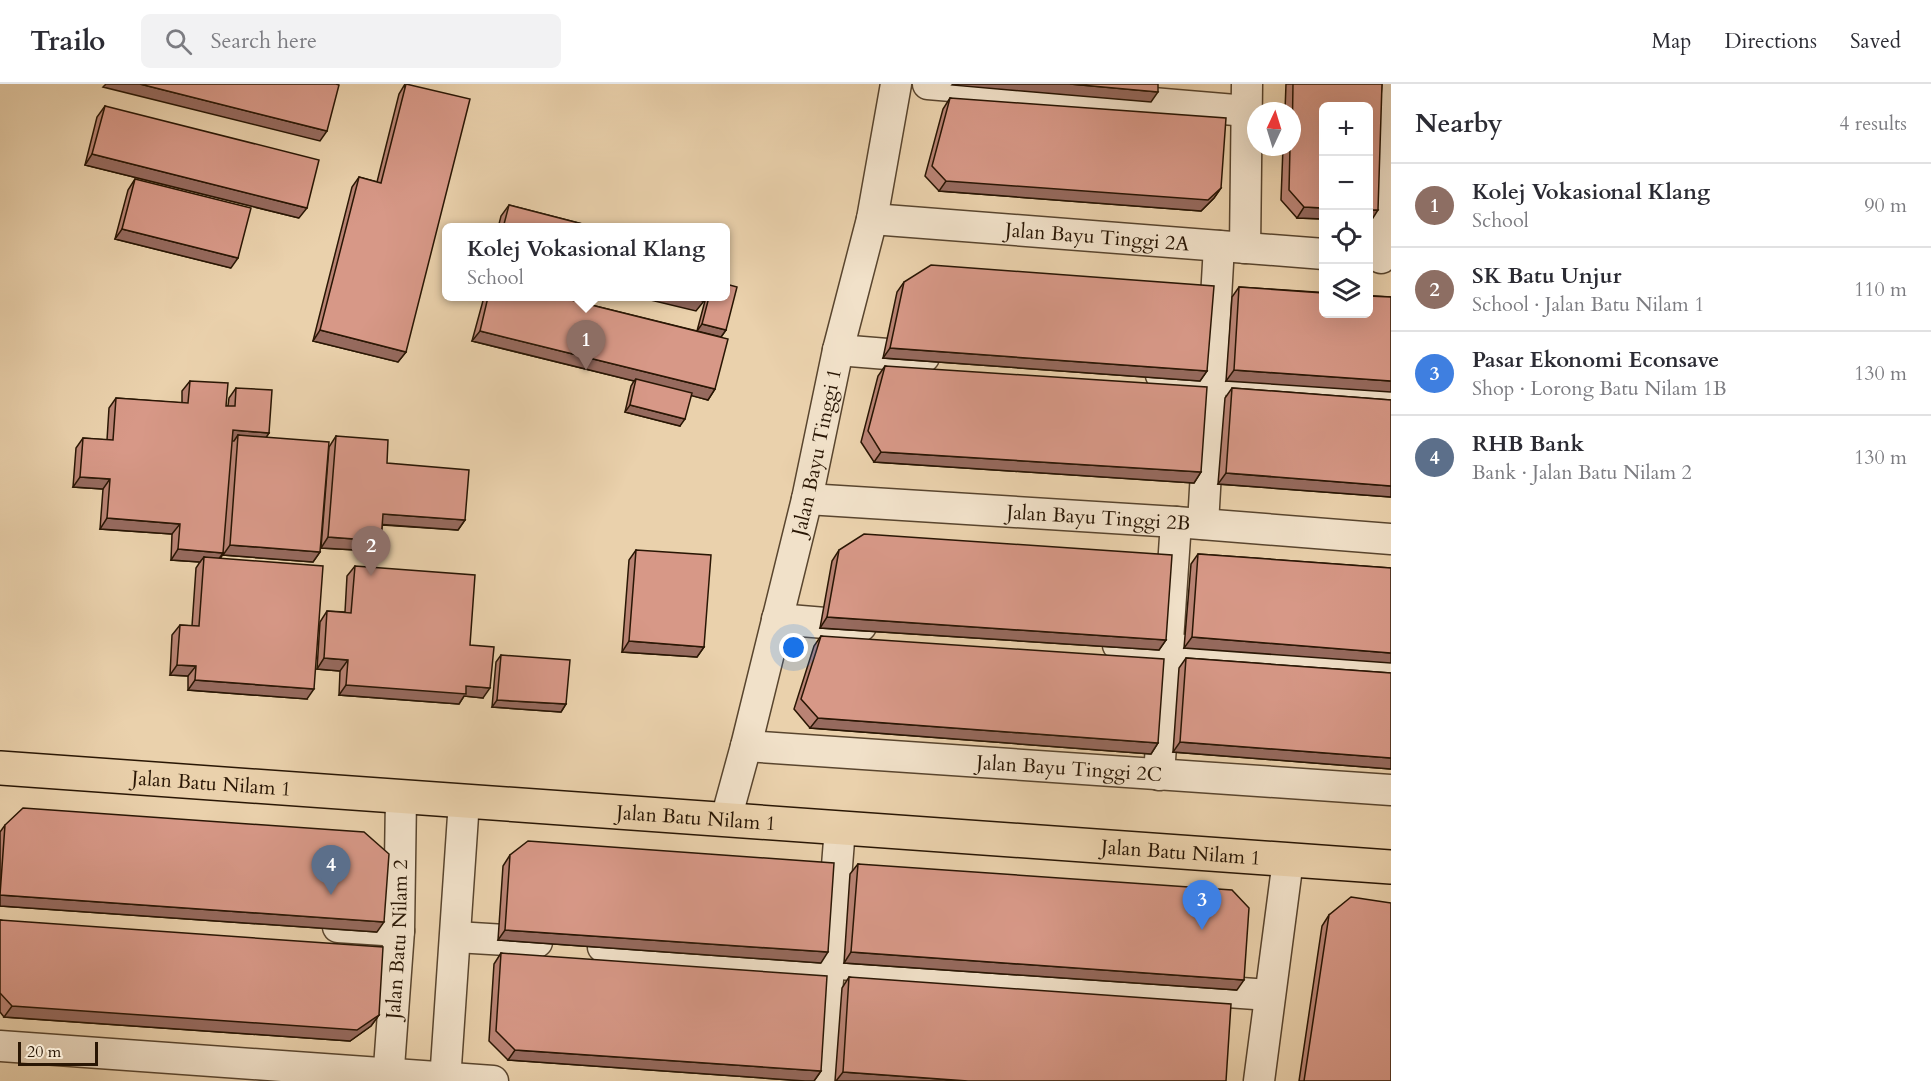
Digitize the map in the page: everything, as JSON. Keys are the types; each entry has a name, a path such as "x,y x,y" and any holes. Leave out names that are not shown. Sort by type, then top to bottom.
{"main road":[{"name":"Jalan Batu Nilam 1","path":"0,768 1391,867"}],"street":[{"name":"Jalan Bayu Tinggi 1","path":"726,819 807,499 838,350 872,219 896,84"},
{"path":"928,84 1247,98 1232,247 1190,523 1167,648 1159,775"},
{"path":"1380,258 1381,84"},
{"name":"Jalan Bayu Tinggi 2A","path":"872,219 1319,254"},
{"path":"838,350 955,359"},
{"path":"1130,372 1391,392"},
{"name":"Jalan Bayu Tinggi 2B","path":"807,499 1190,523 1391,539"},
{"path":"777,619 884,627"},
{"path":"1096,643 1391,665"},
{"name":"Jalan Bayu Tinggi 2C","path":"746,746 1391,789"},
{"name":"Jalan Batu Nilam 2","path":"388,1078 399,931 401,797"},
{"path":"446,1079 464,801"},
{"path":"820,1081 840,828"},
{"path":"1259,1081 1288,860"},
{"path":"317,926 399,931"},
{"path":"456,937 1269,995"},
{"path":"0,1046 388,1078 493,1081"}],"building":[{"path":"140,84 336,84 339,85 327,131"},
{"path":"406,84 470,99 406,352 320,330 359,177 381,183"},
{"path":"1070,84 1158,84 1158,92"},
{"path":"1293,84 1382,84 1378,210 1373,210 1373,102 1319,102 1319,208 1304,207 1289,190 1290,156 1301,156 1301,102 1293,102"},
{"path":"950,98 1226,118 1221,188 1208,200 946,181 932,166"},
{"path":"105,106 319,160 307,208 92,154"},
{"path":"135,179 251,208 238,258 122,229"},
{"path":"509,205 579,223 504,223"},
{"path":"931,265 1214,286 1207,371 890,348 904,282"},
{"path":"730,285 737,287 726,330 702,324 708,301 730,301"},
{"path":"1239,287 1319,293 1319,318 1373,318 1373,296 1391,297 1391,381 1234,370"},
{"path":"487,301 575,301 728,339 715,389 480,331"},
{"path":"885,366 1207,387 1201,472 881,452 868,431"},
{"path":"636,379 692,393 685,419 630,405"},
{"path":"190,381 228,383 226,406 235,406 236,388 272,390 269,433 233,430 223,553 178,549 180,524 107,518 110,479 80,477 83,438 113,440 116,398 188,403"},
{"path":"1232,388 1391,400 1391,486 1226,473"},
{"path":"238,435 329,442 320,552 230,545"},
{"path":"336,436 388,440 387,463 469,470 465,520 383,514 381,541 328,537"},
{"path":"864,534 1172,555 1166,640 827,617 839,550"},
{"path":"636,550 711,555 704,647 629,641"},
{"path":"1198,554 1391,568 1391,653 1192,637"},
{"path":"204,557 323,566 314,689 195,680 196,666 177,665 180,625 199,626"},
{"path":"355,566 475,575 470,645 494,647 490,688 466,686 466,694 346,685 348,660 324,658 327,611 351,613"},
{"path":"821,636 1164,659 1158,743 818,718 801,699"},
{"path":"501,655 570,660 566,704 497,700"},
{"path":"1186,658 1391,673 1391,758 1180,742"},
{"path":"23,808 364,832 389,854 384,922 0,895 5,825"},
{"path":"528,841 834,863 828,952 505,930 510,855"},
{"path":"858,864 1232,890 1249,908 1244,980 851,952"},
{"path":"1351,897 1391,903 1391,1081 1304,1081 1329,915"},
{"path":"0,920 383,947 379,1015 357,1030 12,1006 0,993"},
{"path":"501,953 827,976 821,1071 515,1050 496,1031"},
{"path":"849,977 1231,1004 1226,1081 968,1081 843,1072"}],"place":[{"name":"Kolej Vokasional Klang","path":"586,370"},
{"name":"SK Batu Unjur","path":"371,576"},
{"name":"RHB Bank","path":"331,895"},
{"name":"Pasar Ekonomi Econsave","path":"1202,930"}]}
